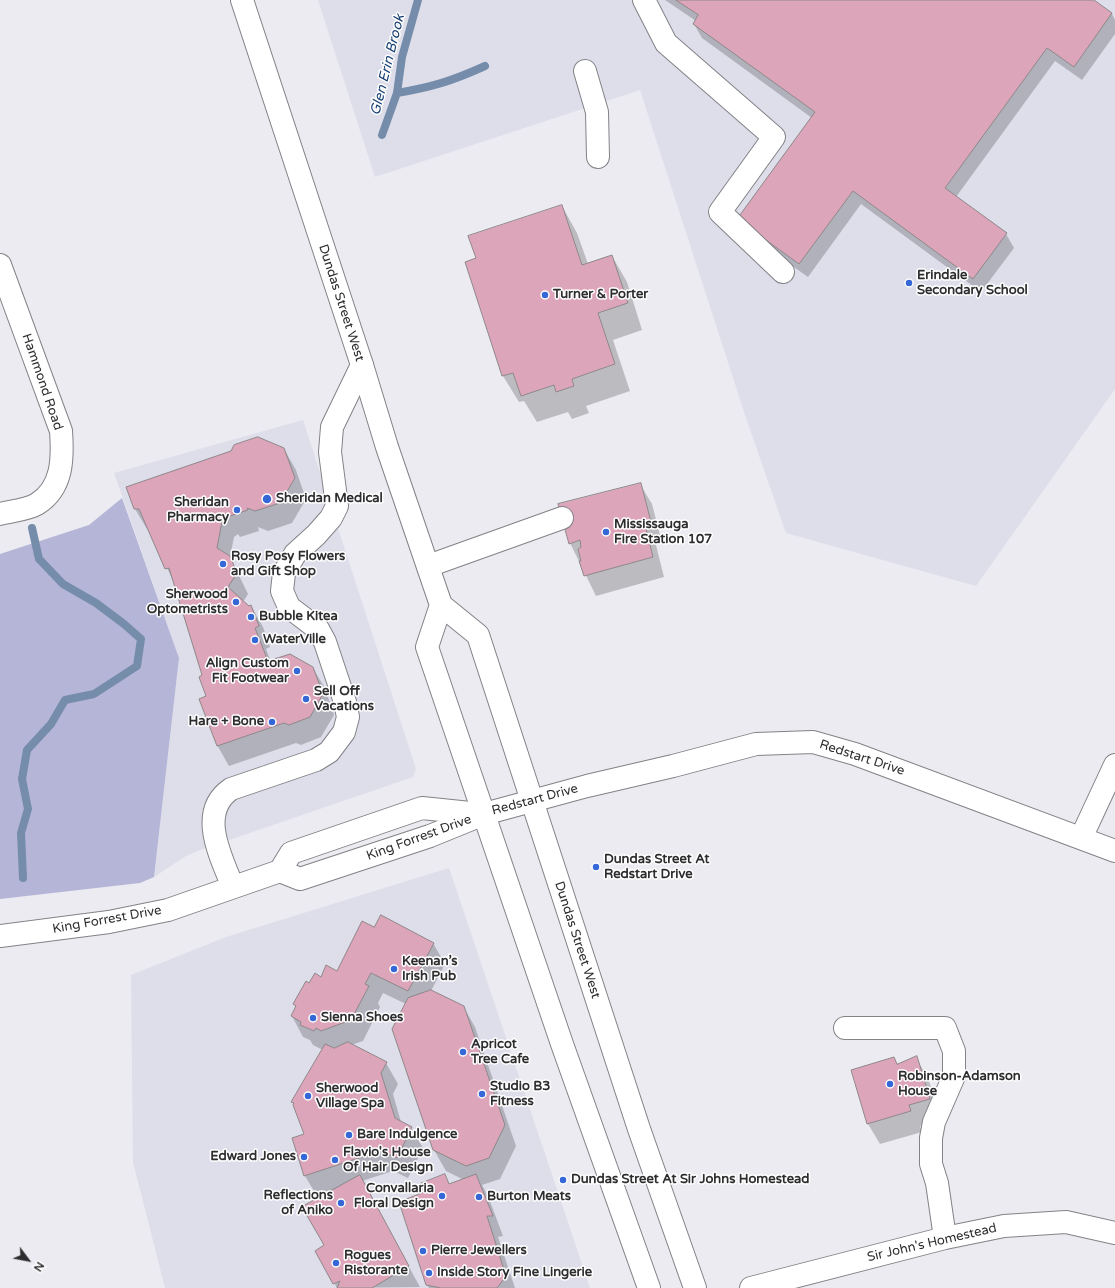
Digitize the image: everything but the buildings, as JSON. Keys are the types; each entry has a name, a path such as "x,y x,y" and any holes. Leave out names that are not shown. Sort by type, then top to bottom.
{"street":[{"name":"Dundas Street West","path":"242,0 362,365 387,447 441,605 478,636 639,1129 695,1288"},
{"path":"644,0 666,44 774,137 720,212 783,272"},
{"path":"585,71 597,112 598,157"},
{"name":"Hammond Road","path":"0,265 61,431 63,457 59,477 50,492 36,504 0,514"},
{"path":"233,887 216,844 213,814 223,794 231,789 316,760 329,752 344,732 348,717 345,702 325,642 318,630 289,607 282,591 284,573 296,554 331,518 337,506 330,452 332,426 362,365"},
{"path":"428,566 562,518"},
{"path":"441,605 427,647 649,1288"},
{"name":"Redstart Drive","path":"484,814 756,744 813,742 855,754 1115,851"},
{"path":"1081,838 1115,765"},
{"name":"King Forrest Drive","path":"0,936 109,922 168,910 280,871 291,853 422,808 484,814"},
{"name":"King Forrest Drive","path":"280,871 300,879 430,836 484,814"},
{"path":"845,1028 945,1028 954,1051 954,1076 934,1122 931,1138 932,1164 937,1183 945,1238"},
{"name":"Sir John's Homestead","path":"751,1288 945,1238 1004,1226 1066,1222 1115,1233"}],"shaded area":[{"name":"Erindale Secondary School","path":"318,0 1115,0 1115,389 976,586 786,533 746,418 640,90 375,177"},
{"path":"303,420 416,769 413,777 200,850 186,856 154,877 179,658 114,473"},
{"path":"122,498 179,658 154,877 140,883 0,899 0,554 89,525"},
{"path":"449,868 590,1288 165,1288 133,1162 131,975 226,937"}],"waterway":[{"name":"Glen Erin Brook","path":"382,135 397,93 402,57 418,0"},
{"path":"397,93 442,83 485,66"},
{"name":"Glen Erin Brook","path":"23,878 21,833 28,809 22,779 27,750 51,724 65,700 94,694 137,666 141,639 96,603 63,584 39,559 32,528"}],"place":[{"name":"Erindale Secondary School","path":"909,283"},
{"name":"Turner & Porter","path":"545,295"},
{"name":"Sheridan Medical","path":"267,499"},
{"name":"Sheridan Pharmacy","path":"237,510"},
{"name":"Mississauga Fire Station 107","path":"606,532"},
{"name":"Rosy Posy Flowers and Gift Shop","path":"223,564"},
{"name":"Sherwood Optometrists","path":"236,602"},
{"name":"Bubble Kitea","path":"251,617"},
{"name":"WaterVille","path":"255,640"},
{"name":"Align Custom Fit Footwear","path":"297,671"},
{"name":"Sell Off Vacations","path":"306,699"},
{"name":"Hare + Bone","path":"272,722"},
{"name":"Dundas Street At Redstart Drive","path":"596,867"},
{"name":"Keenan’s Irish Pub","path":"394,969"},
{"name":"Sienna Shoes","path":"313,1018"},
{"name":"Apricot Tree Cafe","path":"463,1052"},
{"name":"Robinson-Adamson House","path":"890,1084"},
{"name":"Studio B3 Fitness","path":"482,1094"},
{"name":"Sherwood Village Spa","path":"308,1096"},
{"name":"Bare Indulgence","path":"349,1135"},
{"name":"Edward Jones","path":"304,1157"},
{"name":"Flavio's House Of Hair Design","path":"335,1160"},
{"name":"Dundas Street At Sir Johns Homestead","path":"563,1180"},
{"name":"Convallaria Floral Design","path":"442,1196"},
{"name":"Burton Meats","path":"479,1197"},
{"name":"Reflections of Aniko","path":"341,1203"},
{"name":"Pierre Jewellers","path":"423,1251"},
{"name":"Rogues Ristorante","path":"336,1263"},
{"name":"Inside Story Fine Lingerie","path":"429,1273"}]}
